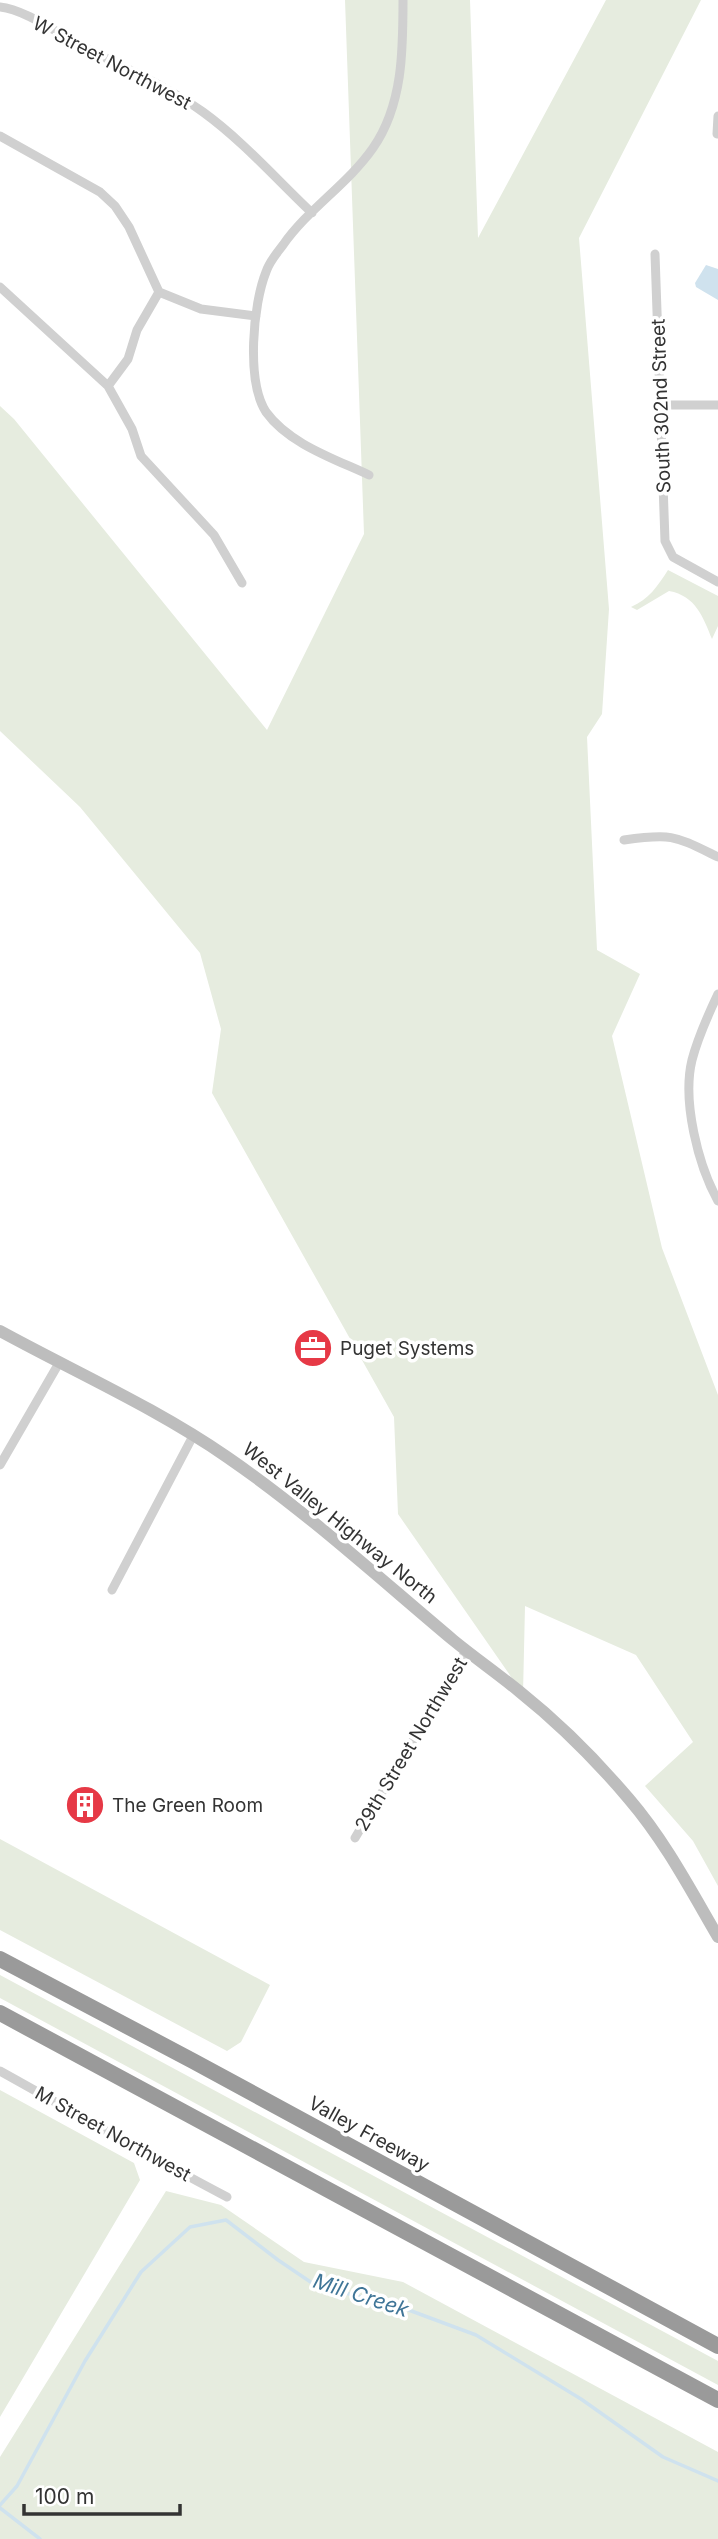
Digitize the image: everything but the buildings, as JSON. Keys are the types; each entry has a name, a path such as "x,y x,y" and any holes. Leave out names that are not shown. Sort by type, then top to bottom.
{"highway":[{"name":"Valley Freeway","path":"0,1959 181,2054 718,2346"},
{"path":"0,2013 718,2400"}],"main road":[{"name":"West Valley Highway North","path":"0,1331 225,1456 281,1497 563,1728 630,1800 655,1832 718,1937"}],"street":[{"path":"369,475 309,447 287,432 266,411 257,389 256,316 266,270 285,242 374,147 392,108 403,59 403,0"},
{"name":"W Street Northwest","path":"0,7 33,20 134,71 202,112 235,139 312,214"},
{"path":"717,134 718,116"},
{"path":"0,136 100,192 115,206 129,227 159,292 201,309 256,316"},
{"name":"South 302nd Street","path":"655,254 666,541 673,556 718,582"},
{"path":"0,288 108,386 132,429 141,456 214,535 242,583"},
{"path":"108,386 128,359 137,330 159,292"},
{"path":"662,405 718,405"},
{"path":"624,840 669,836 679,838 718,857"},
{"path":"718,994 692,1062 690,1103 695,1138 707,1182 718,1201"},
{"path":"0,1465 59,1363"},
{"path":"112,1590 193,1436"},
{"name":"29th Street Northwest","path":"355,1838 466,1650"},
{"name":"M Street Northwest","path":"0,2071 117,2135 165,2165 227,2197"}],"shaded area":[{"path":"345,0 470,0 478,238 606,0 701,0 579,238 609,609 602,714 587,737 597,950 640,974 612,1036 662,1248 718,1395 718,1886 693,1841 645,1786 693,1742 636,1655 525,1606 523,1694 398,1514 394,1417 212,1093 221,1029 200,953 80,807 0,731 0,406 14,419 267,730 364,534"},
{"path":"668,570 718,596 718,626 712,639 697,609 678,594 669,591 637,610 631,607 652,592"},
{"path":"0,1839 270,1985 241,2042 227,2051 0,1930"},
{"path":"0,1975 718,2361 718,2385 0,1998"},
{"path":"0,2090 134,2163 140,2180 0,2417"},
{"path":"166,2191 221,2205 304,2262 403,2282 718,2452 718,2539 0,2539 0,2457"}],"water":[{"path":"706,265 718,269 718,300 696,287 695,283"}],"waterway":[{"name":"Mill Creek","path":"0,2505 17,2486 85,2361 141,2272 190,2227 226,2220 315,2285 406,2309 476,2335 581,2399 663,2457 718,2481"},
{"path":"0,2508 40,2539"}],"place":[{"name":"Puget Systems","path":"313,1348"},
{"name":"The Green Room","path":"85,1805"}]}
